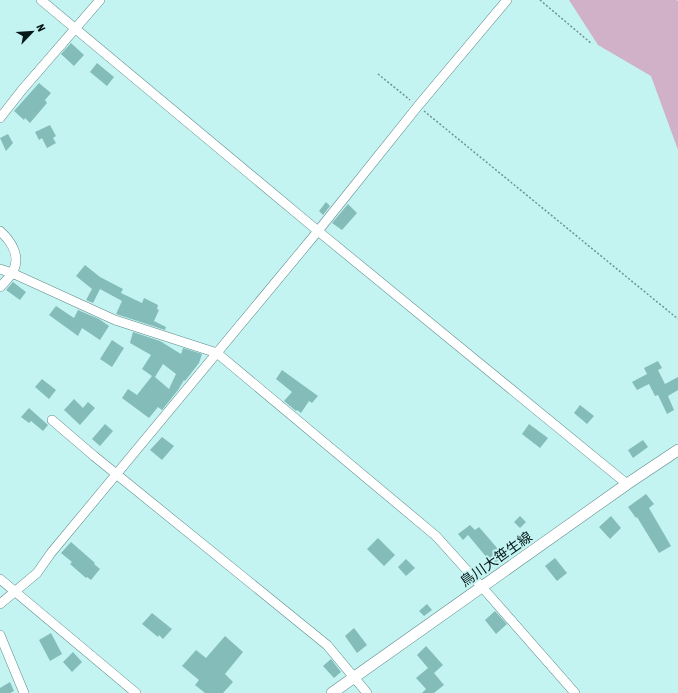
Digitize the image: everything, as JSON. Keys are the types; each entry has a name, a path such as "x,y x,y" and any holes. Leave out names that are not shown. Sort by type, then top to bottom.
{"street":[{"path":"41,0 318,231 627,484"},
{"path":"0,118 22,90 76,30 100,0"},
{"path":"0,604 37,573 51,553 318,231 418,106 506,0"},
{"path":"0,231 13,246 15,256 15,266 12,273 0,287"},
{"path":"0,269 12,273 115,320 217,353 436,536 482,586 575,693"},
{"path":"52,420 117,475 327,645 367,693"},
{"name":"鳥川大笹生線","path":"332,693 627,484 678,450"},
{"path":"0,579 136,693"},
{"path":"0,635 24,693"}],"path":[{"path":"540,0 592,44"},
{"path":"378,74 678,319"}],"shaded area":[{"path":"569,0 678,1 678,150 651,76 598,45"}],"building":[{"path":"71,43 84,55 74,66 61,54"},
{"path":"97,63 114,77 107,86 90,72"},
{"path":"39,83 51,93 45,100 47,103 30,123 14,111"},
{"path":"50,125 56,136 53,138 56,143 47,148 42,138 39,140 35,132"},
{"path":"8,134 13,143 6,151 0,138"},
{"path":"326,202 330,206 323,215 319,211"},
{"path":"348,204 357,213 342,230 332,223"},
{"path":"85,265 100,277 123,289 121,293 142,303 144,298 158,305 157,309 159,310 154,321 166,327 165,330 116,314 122,301 100,289 93,303 86,300 92,289 76,276"},
{"path":"13,282 26,292 20,300 6,290"},
{"path":"56,306 74,318 78,310 99,319 109,326 100,340 82,328 78,336 49,315"},
{"path":"133,332 160,341 181,354 183,348 202,354 199,363 185,381 184,380 162,410 158,407 149,418 122,398 128,389 137,395 152,376 142,369 151,355 130,343","holes":["163,364 176,374 169,389 155,377"]},
{"path":"112,340 124,348 112,367 100,359"},
{"path":"658,361 662,368 658,370 665,384 678,377 678,390 668,396 674,410 667,414 658,395 655,396 649,384 637,390 632,382 647,374 644,368"},
{"path":"282,370 318,396 312,403 309,401 301,413 297,410 296,411 284,401 292,392 276,379"},
{"path":"42,379 56,390 49,399 35,387"},
{"path":"74,399 83,408 88,402 95,408 80,425 64,410"},
{"path":"580,405 594,416 587,424 574,413"},
{"path":"29,408 48,425 43,431 31,421 29,423 21,417"},
{"path":"105,424 113,431 100,446 92,439"},
{"path":"529,424 548,438 540,448 522,434"},
{"path":"162,437 174,446 162,460 150,450"},
{"path":"643,440 648,447 633,458 628,450"},
{"path":"646,494 654,504 649,508 671,546 659,553 637,517 636,518 628,507"},
{"path":"520,516 526,522 520,528 514,522"},
{"path":"611,516 621,528 610,539 599,527"},
{"path":"470,525 475,530 479,527 504,556 493,565 468,535 463,540 458,534"},
{"path":"378,538 395,555 384,566 367,549"},
{"path":"71,542 100,569 91,580 87,577 86,578 70,564 72,562 61,553"},
{"path":"555,558 567,573 557,581 545,566"},
{"path":"406,559 415,568 406,576 398,567"},
{"path":"427,604 432,610 424,616 419,611"},
{"path":"495,611 507,624 496,634 485,620"},
{"path":"152,613 172,629 163,639 159,635 158,637 142,624"},
{"path":"354,628 367,645 357,653 345,636"},
{"path":"51,633 62,654 50,661 39,640"},
{"path":"225,636 243,652 225,674 233,682 223,693 205,693 195,685 199,680 182,666 196,650 206,658"},
{"path":"426,646 443,665 434,673 444,685 434,693 422,693 426,689 416,678 428,668 417,655"},
{"path":"73,652 82,662 72,672 63,662"},
{"path":"331,659 341,672 334,678 323,666"},
{"path":"10,682 14,691 10,693 0,693 0,688"}]}
